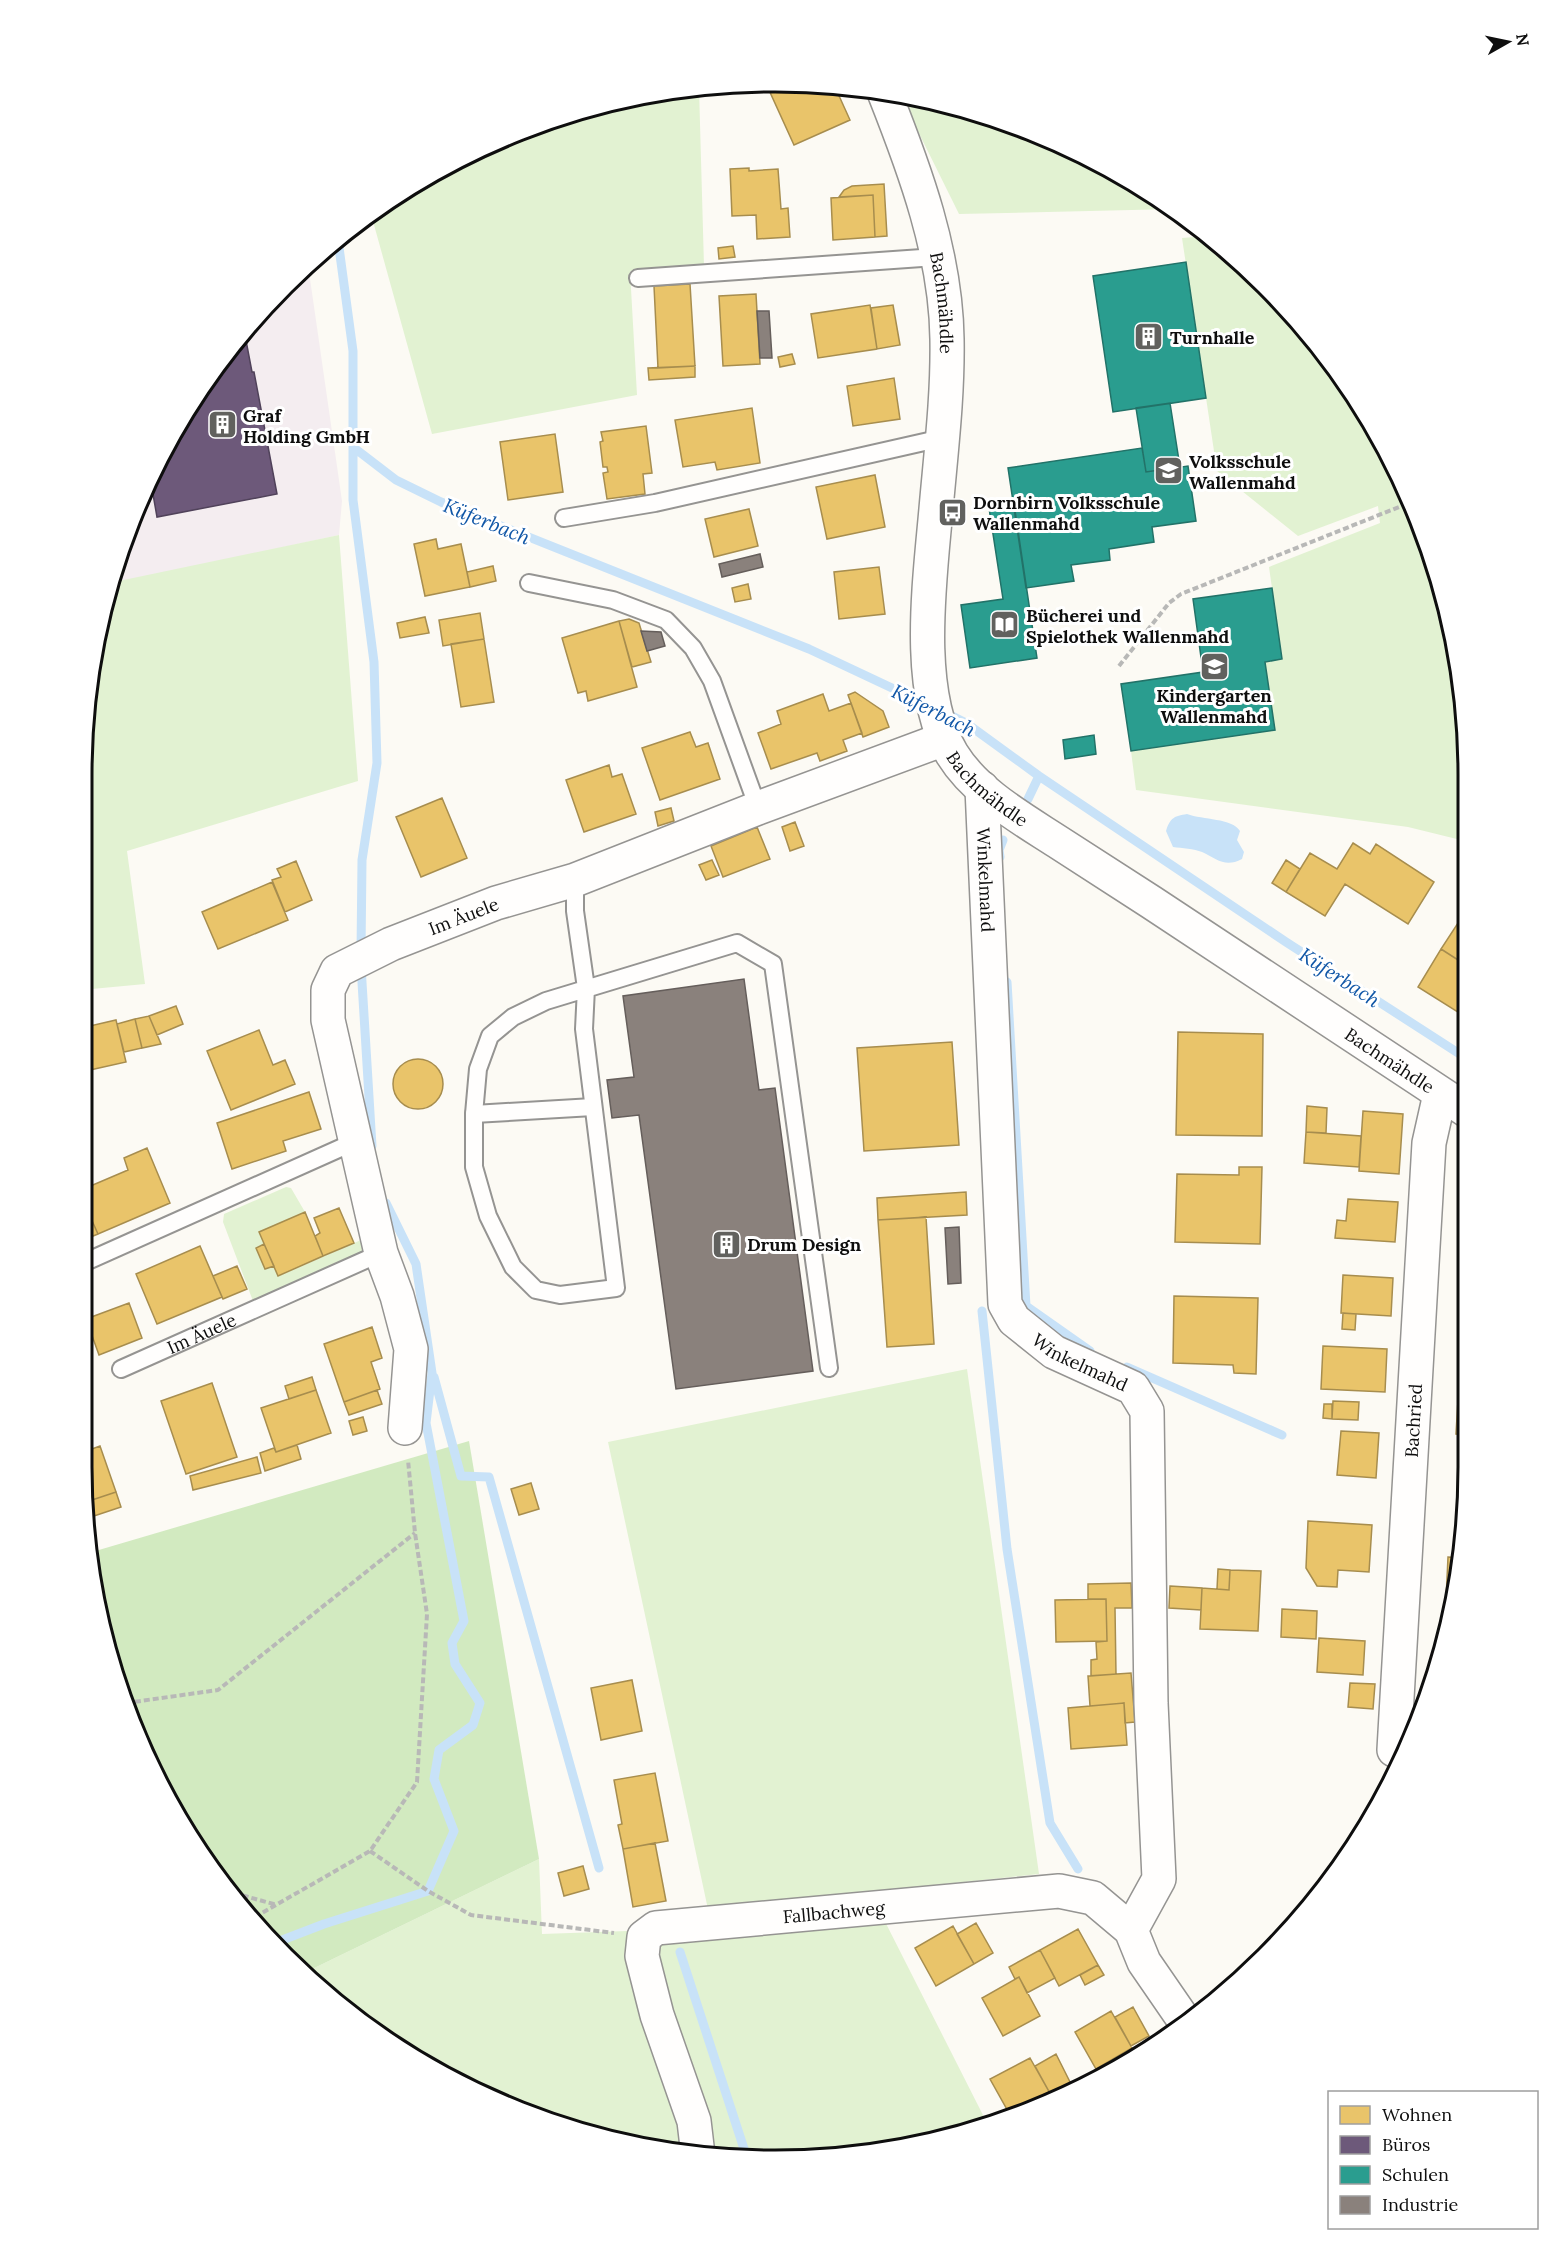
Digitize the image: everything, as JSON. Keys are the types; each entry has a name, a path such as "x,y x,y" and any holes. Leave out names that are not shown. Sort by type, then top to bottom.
{"street":[{"name":"Bachmähdle","path":"888,101 908,151 944,296 947,339 946,382 927,625 940,722 963,769 1008,810 1283,988 1458,1105"},
{"name":"Im Äuele","path":"405,1428 411,1349 397,1296 381,1253 328,1020 328,990 337,972 391,944 496,903 574,880 758,808 940,722"},
{"name":"Winkelmahd","path":"982,788 1005,1304 1014,1320 1054,1352 1133,1388 1147,1411 1151,1702 1159,1879 1131,1930"},
{"name":"Bachried","path":"1394,1750 1429,1143 1440,1094"},
{"name":"Fallbachweg","path":"644,1937 656,1928 1059,1891 1093,1898 1131,1930 1144,1962 1180,2016"},
{"path":"644,1937 642,1956 657,2014 694,2121 697,2145"}],"lane":[{"path":"638,278 936,257"},
{"path":"564,518 655,503 942,438"},
{"path":"529,583 613,600 666,620 693,648 712,681 758,808"},
{"path":"574,880 575,911 586,988 584,1029 616,1288 560,1295 536,1290 513,1267 488,1216 474,1167 474,1114 478,1069 490,1036 513,1017 546,1001 586,988 737,943 772,964 829,1368"},
{"path":"474,1114 593,1107"},
{"path":"92,1259 354,1142"},
{"name":"Im Äuele","path":"121,1369 381,1253"}],"path":[{"path":"1119,666 1168,603 1181,594 1403,506"},
{"path":"259,1915 370,1851 417,1782 427,1614 415,1533 405,1428"},
{"path":"134,1702 218,1690 415,1533"},
{"path":"370,1851 428,1891 471,1915 644,1937"},
{"path":"244,1896 277,1905"}],"shaded area":[{"path":"309,275 342,501 339,535 120,583 144,513 183,433 207,395 261,324"}],"green space":[{"path":"699,96 704,266 630,271 637,395 432,434 373,223 433,183 513,144 598,115"},
{"path":"905,104 952,115 1037,144 1117,183 1158,209 959,214"},
{"path":"1196,237 1226,261 1289,324 1343,395 1388,473 1422,555 1445,642 1453,686 1457,730 1458,839 1408,827 1136,790 1131,751 1275,730 1265,662 1282,659 1269,567 1380,523 1378,506 1298,536 1217,471 1182,238"},
{"path":"339,535 358,781 127,851 145,984 92,989 93,730 97,686 105,642 120,581"},
{"path":"286,1187 291,1188 305,1212 279,1276 361,1240 366,1250 253,1301 223,1222 224,1214"},
{"path":"967,1369 1039,1874 870,1892 984,2116 908,2136 864,2144 820,2148 775,2150 730,2148 686,2144 642,2136 555,2113 473,2079 395,2034 359,2008 313,1969 539,1859 542,1934 712,1928 608,1442"},
{"path":"469,1441 539,1859 313,1969 261,1917 233,1882 183,1808 162,1768 128,1686 115,1643 97,1551"}],"water":[{"path":"1187,814 1224,821 1236,827 1240,831 1237,840 1244,852 1242,859 1226,863 1199,851 1173,847 1166,831 1173,818"}],"building: Wohnen":[{"path":"770,92 838,95 850,120 794,145"},
{"path":"749,168 749,171 778,169 781,209 788,208 790,237 757,239 756,215 732,216 730,169"},
{"path":"884,184 887,236 875,237 873,195 839,197 844,190 852,186"},
{"path":"873,195 875,237 833,240 831,198"},
{"path":"733,246 735,257 719,259 718,248"},
{"path":"690,284 695,366 658,368 654,286"},
{"path":"756,294 760,364 723,366 719,296"},
{"path":"870,305 877,349 818,358 811,314"},
{"path":"893,305 900,345 877,349 871,308"},
{"path":"792,354 795,364 780,367 778,357"},
{"path":"695,366 695,377 649,380 648,368"},
{"path":"894,378 900,419 853,426 847,386"},
{"path":"752,408 760,463 717,470 715,462 683,467 675,420"},
{"path":"646,426 652,473 643,474 645,494 607,499 603,473 608,472 607,467 603,467 601,432"},
{"path":"555,434 563,492 508,500 500,442"},
{"path":"875,475 885,527 827,539 816,487"},
{"path":"749,509 758,546 714,557 705,519"},
{"path":"436,539 438,549 461,544 470,587 425,596 414,544"},
{"path":"493,566 496,581 470,587 467,572"},
{"path":"879,567 885,614 839,619 834,572"},
{"path":"748,584 751,599 735,602 732,588"},
{"path":"480,613 484,639 443,646 439,620"},
{"path":"425,617 429,633 400,638 397,623"},
{"path":"629,619 639,623 651,662 632,667 619,621"},
{"path":"619,621 637,687 588,701 586,691 578,693 562,638"},
{"path":"484,639 494,702 461,707 451,644"},
{"path":"855,692 883,711 889,727 863,737 848,695"},
{"path":"823,694 829,711 851,703 862,733 843,740 847,751 820,761 817,753 771,769 758,733 781,724 777,711"},
{"path":"690,732 696,747 708,743 720,779 660,800 642,748"},
{"path":"609,765 612,777 622,774 636,814 584,832 566,780"},
{"path":"442,798 467,858 421,877 396,817"},
{"path":"671,808 674,821 658,826 655,812"},
{"path":"795,822 804,846 790,851 782,827"},
{"path":"757,827 770,859 723,877 711,846"},
{"path":"1353,843 1370,854 1376,844 1434,882 1408,924 1345,884 1325,916 1286,892 1310,853 1337,869"},
{"path":"712,860 719,875 706,880 699,865"},
{"path":"1286,860 1300,869 1286,892 1272,883"},
{"path":"296,861 312,900 285,912 272,880 281,877 277,869"},
{"path":"272,882 288,920 218,949 202,912"},
{"path":"1458,923 1458,960 1441,949"},
{"path":"1441,949 1458,960 1458,1012 1418,987"},
{"path":"176,1006 183,1024 157,1035 149,1016"},
{"path":"149,1016 161,1044 142,1048 135,1019"},
{"path":"135,1019 142,1048 124,1052 117,1024"},
{"path":"116,1020 126,1062 92,1070 92,1025"},
{"path":"259,1030 273,1065 285,1060 295,1084 231,1110 207,1051"},
{"path":"1178,1032 1263,1034 1262,1136 1176,1135"},
{"path":"952,1042 959,1145 864,1151 857,1048"},
{"path":"413,1059 423,1059 436,1066 443,1079 443,1089 436,1102 423,1109 413,1109 404,1105 397,1098 393,1089 393,1079 397,1070 404,1063"},
{"path":"309,1092 321,1129 283,1141 286,1151 232,1169 217,1123"},
{"path":"1307,1106 1327,1108 1326,1133 1306,1132"},
{"path":"1363,1111 1403,1114 1399,1174 1359,1171"},
{"path":"1306,1132 1361,1136 1359,1167 1304,1163"},
{"path":"147,1148 170,1203 98,1234 92,1221 92,1185 128,1170 124,1158"},
{"path":"1239,1167 1262,1167 1260,1244 1175,1242 1177,1174 1239,1175"},
{"path":"966,1192 967,1215 878,1220 877,1198"},
{"path":"1348,1199 1398,1202 1395,1242 1335,1238 1337,1220 1346,1221"},
{"path":"339,1208 354,1243 323,1256 315,1236 320,1233 314,1218"},
{"path":"305,1212 323,1256 278,1276 259,1232"},
{"path":"926,1217 934,1344 887,1347 878,1220"},
{"path":"92,1221 98,1234 92,1236"},
{"path":"264,1244 274,1266 265,1269 256,1248"},
{"path":"200,1246 222,1297 157,1324 136,1274"},
{"path":"237,1266 247,1289 223,1299 213,1276"},
{"path":"1343,1275 1393,1278 1391,1316 1341,1313"},
{"path":"1174,1296 1258,1298 1256,1374 1234,1373 1233,1365 1173,1363"},
{"path":"129,1303 142,1338 99,1355 92,1336 92,1317"},
{"path":"1343,1313 1356,1314 1355,1330 1342,1329"},
{"path":"372,1327 382,1358 371,1362 380,1389 344,1402 324,1344"},
{"path":"1323,1346 1387,1349 1385,1392 1321,1389"},
{"path":"312,1377 316,1390 289,1399 285,1386"},
{"path":"212,1383 237,1457 186,1474 161,1401"},
{"path":"316,1390 331,1433 276,1452 261,1408"},
{"path":"377,1390 382,1404 349,1415 344,1402"},
{"path":"1458,1400 1458,1434 1456,1434"},
{"path":"1333,1401 1359,1402 1358,1420 1332,1419"},
{"path":"1324,1404 1332,1404 1332,1419 1323,1418"},
{"path":"363,1417 367,1431 353,1435 349,1421"},
{"path":"1341,1431 1379,1433 1376,1478 1337,1475"},
{"path":"297,1445 301,1459 265,1471 260,1453 274,1448 276,1452"},
{"path":"100,1446 116,1492 93,1500 92,1466 92,1449"},
{"path":"257,1457 261,1473 193,1490 190,1476"},
{"path":"531,1483 539,1509 519,1515 511,1489"},
{"path":"116,1492 121,1507 93,1516 93,1500"},
{"path":"1308,1521 1372,1525 1369,1572 1338,1570 1337,1587 1317,1586 1306,1568"},
{"path":"1448,1557 1453,1557 1446,1591"},
{"path":"1218,1569 1230,1570 1229,1590 1217,1589"},
{"path":"1230,1570 1261,1571 1258,1631 1200,1629 1202,1588 1229,1590"},
{"path":"1131,1583 1132,1608 1115,1608 1116,1674 1091,1676 1091,1660 1097,1659 1096,1642 1107,1641 1106,1599 1088,1599 1088,1584"},
{"path":"1170,1586 1202,1588 1201,1610 1169,1608"},
{"path":"1106,1599 1107,1641 1056,1642 1055,1600"},
{"path":"1282,1609 1317,1611 1316,1639 1281,1637"},
{"path":"1319,1638 1365,1641 1363,1675 1317,1672"},
{"path":"1131,1673 1135,1722 1125,1723 1124,1703 1090,1706 1088,1676"},
{"path":"632,1680 642,1731 601,1740 591,1688"},
{"path":"1350,1683 1375,1684 1373,1709 1348,1707"},
{"path":"1124,1703 1127,1745 1071,1749 1068,1708"},
{"path":"655,1773 668,1841 623,1849 618,1825 622,1824 614,1780"},
{"path":"655,1843 666,1901 633,1907 623,1849"},
{"path":"583,1866 589,1889 564,1896 558,1873"},
{"path":"976,1923 993,1953 974,1964 957,1934"},
{"path":"953,1926 974,1964 936,1986 915,1948"},
{"path":"1078,1929 1098,1965 1059,1986 1040,1950"},
{"path":"1040,1950 1055,1978 1027,1993 1019,1977 1015,1979 1009,1967"},
{"path":"1098,1965 1104,1975 1085,1985 1080,1975"},
{"path":"1019,1977 1040,2016 1003,2036 982,1998"},
{"path":"1133,2007 1149,2036 1131,2046 1115,2017"},
{"path":"1111,2011 1132,2048 1096,2069 1075,2032"},
{"path":"1056,2054 1070,2082 1049,2092 1035,2066"},
{"path":"1030,2058 1049,2092 1007,2109 990,2079"}],"building: Büros":[{"name":"Graf Holding GmbH","path":"246,342 277,494 157,517 153,493 162,473 207,395"}],"building: Schulen":[{"name":"Turnhalle","path":"1186,262 1206,398 1113,412 1093,276"},
{"path":"1170,403 1180,467 1146,472 1136,408"},
{"path":"1142,448 1146,472 1188,466 1196,521 1152,527 1154,542 1109,549 1110,560 1071,565 1074,581 1026,588 1008,468"},
{"path":"1014,504 1037,658 970,668 961,605 1003,599 989,508"},
{"path":"1272,588 1282,659 1265,662 1275,730 1131,751 1121,684 1203,672 1193,599"},
{"path":"1094,735 1096,754 1065,759 1063,740"}],"building: Industrie":[{"path":"757,311 769,311 772,358 760,358"},
{"path":"760,554 763,567 722,577 719,564"},
{"path":"641,631 661,632 665,646 647,651"},
{"name":"Drum Design","path":"744,979 759,1090 775,1088 813,1371 676,1389 639,1115 612,1118 607,1080 634,1077 623,996"},
{"path":"959,1227 961,1283 948,1284 945,1228"}],"waterway":[{"path":"339,249 353,351 353,500 374,662 377,763 362,860 361,952"},
{"name":"Küferbach","path":"353,447 396,480 441,502 809,649 926,704"},
{"name":"Küferbach","path":"944,712 966,723 1039,776 1286,942 1458,1053"},
{"path":"1028,799 1039,776"},
{"path":"1000,857 999,850 1003,840"},
{"path":"361,966 372,1146"},
{"path":"1007,982 1026,1306 1090,1351"},
{"path":"283,1940 324,1924 428,1891 454,1831 434,1779 439,1750 473,1725 480,1703 455,1664 452,1643 464,1621 426,1423 432,1373 416,1264 386,1203"},
{"path":"982,1311 1007,1549 1050,1823 1078,1869"},
{"path":"1127,1367 1282,1435"},
{"path":"434,1377 461,1476 489,1477 599,1868"},
{"path":"680,1952 744,2149"}],"place":[{"name":"Turnhalle","path":"1149,337"},
{"name":"Graf Holding GmbH","path":"222,425"},
{"name":"Volksschule Wallenmahd","path":"1168,471"},
{"name":"Dornbirn Volksschule Wallenmahd","path":"952,512"},
{"name":"Bücherei und Spielothek Wallenmahd","path":"1005,625"},
{"name":"Kindergarten Wallenmahd","path":"1214,666"},
{"name":"Drum Design","path":"726,1244"}]}
